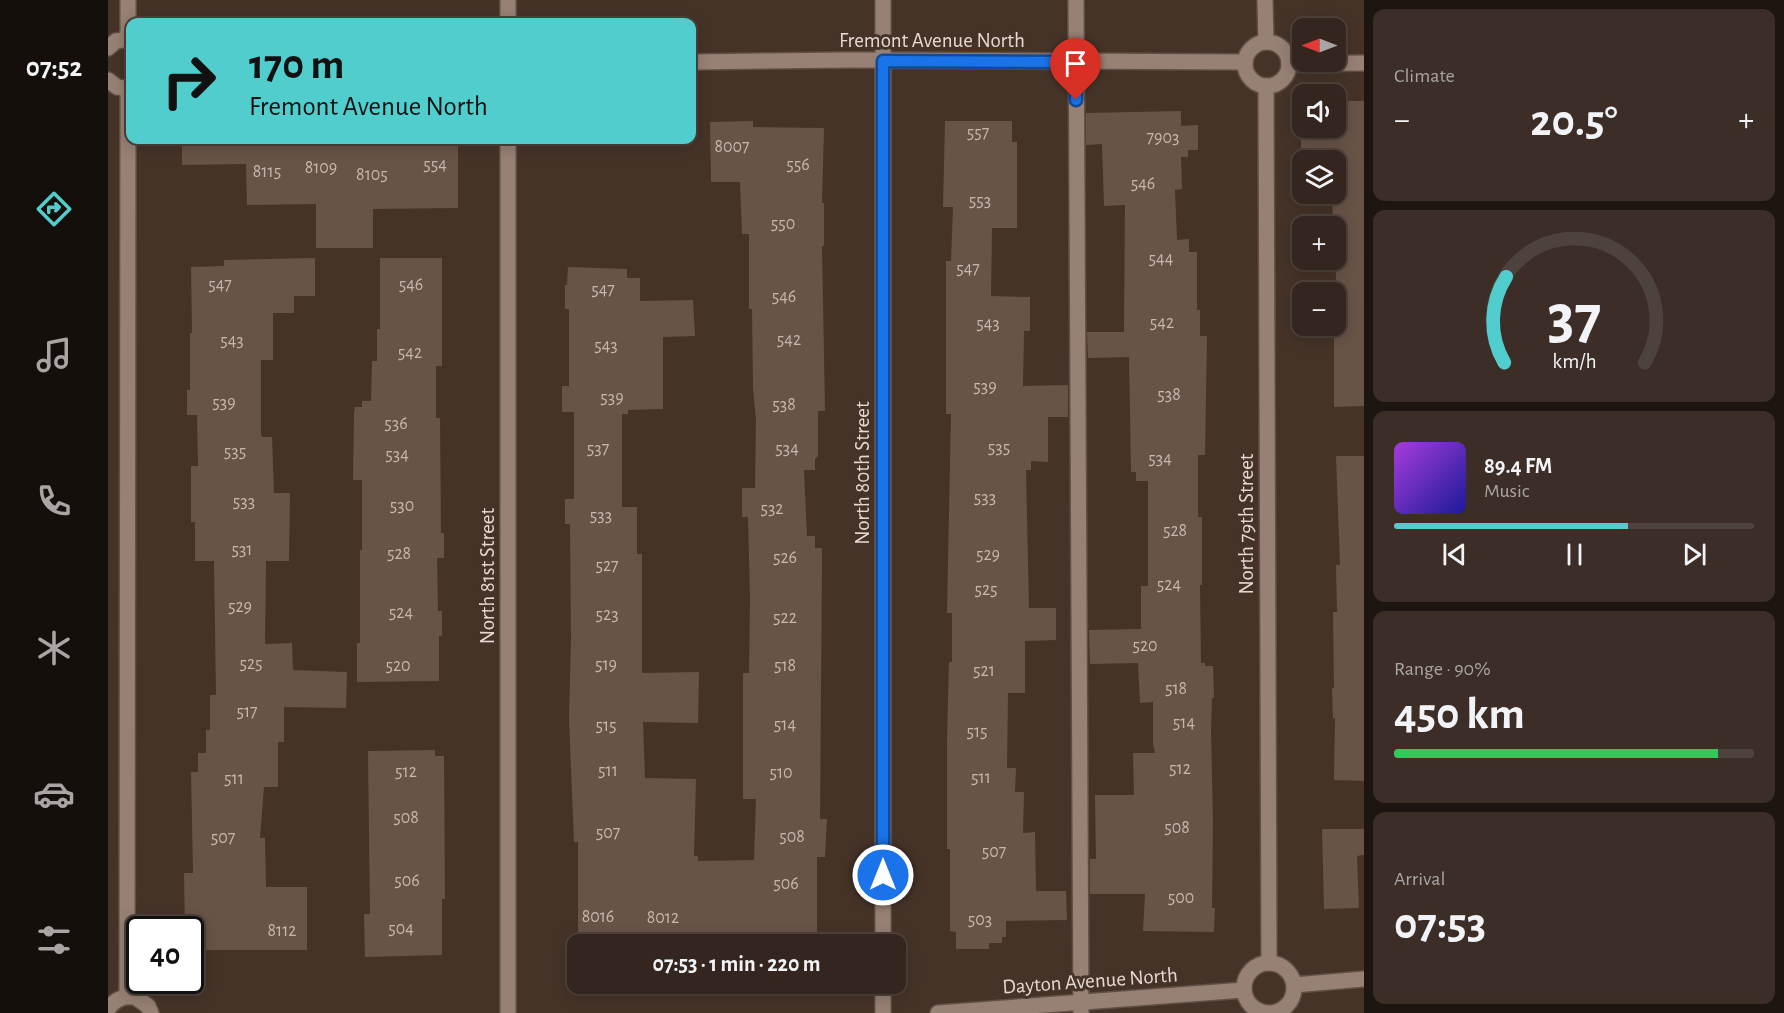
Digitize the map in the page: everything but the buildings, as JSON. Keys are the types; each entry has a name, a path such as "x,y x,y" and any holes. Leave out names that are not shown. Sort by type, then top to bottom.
{"street":[{"path":"128,0 129,18"},
{"path":"508,0 508,18"},
{"name":"North 80th Street","path":"883,0 883,934"},
{"path":"1076,0 1080,1008"},
{"path":"1265,0 1266,42"},
{"path":"108,48 116,41 126,40"},
{"path":"1266,42 1276,43 1283,48 1290,61 1286,75 1276,85 1266,86 1255,82 1246,71 1245,62 1250,50 1255,45 1266,42"},
{"name":"Fremont Avenue North","path":"696,62 1245,62"},
{"path":"1289,64 1364,63"},
{"path":"108,80 117,87 126,88"},
{"name":"North 79th Street","path":"1266,86 1269,963"},
{"path":"127,996 130,144"},
{"name":"North 81st Street","path":"508,144 508,1013"},
{"path":"1269,963 1283,967 1289,972 1294,985 1293,995 1289,1002 1283,1008 1269,1013 1254,1008 1244,990 1246,978 1251,971 1257,965 1269,963"},
{"path":"1294,985 1364,979"},
{"name":"Dayton Avenue North","path":"938,1013 1080,1008 1244,990"},
{"path":"883,994 883,1013"},
{"path":"108,1009 112,1003 127,996 143,1001 151,1013"}],"route":[{"path":"883,875 883,61 1076,62 1076,100"}]}
